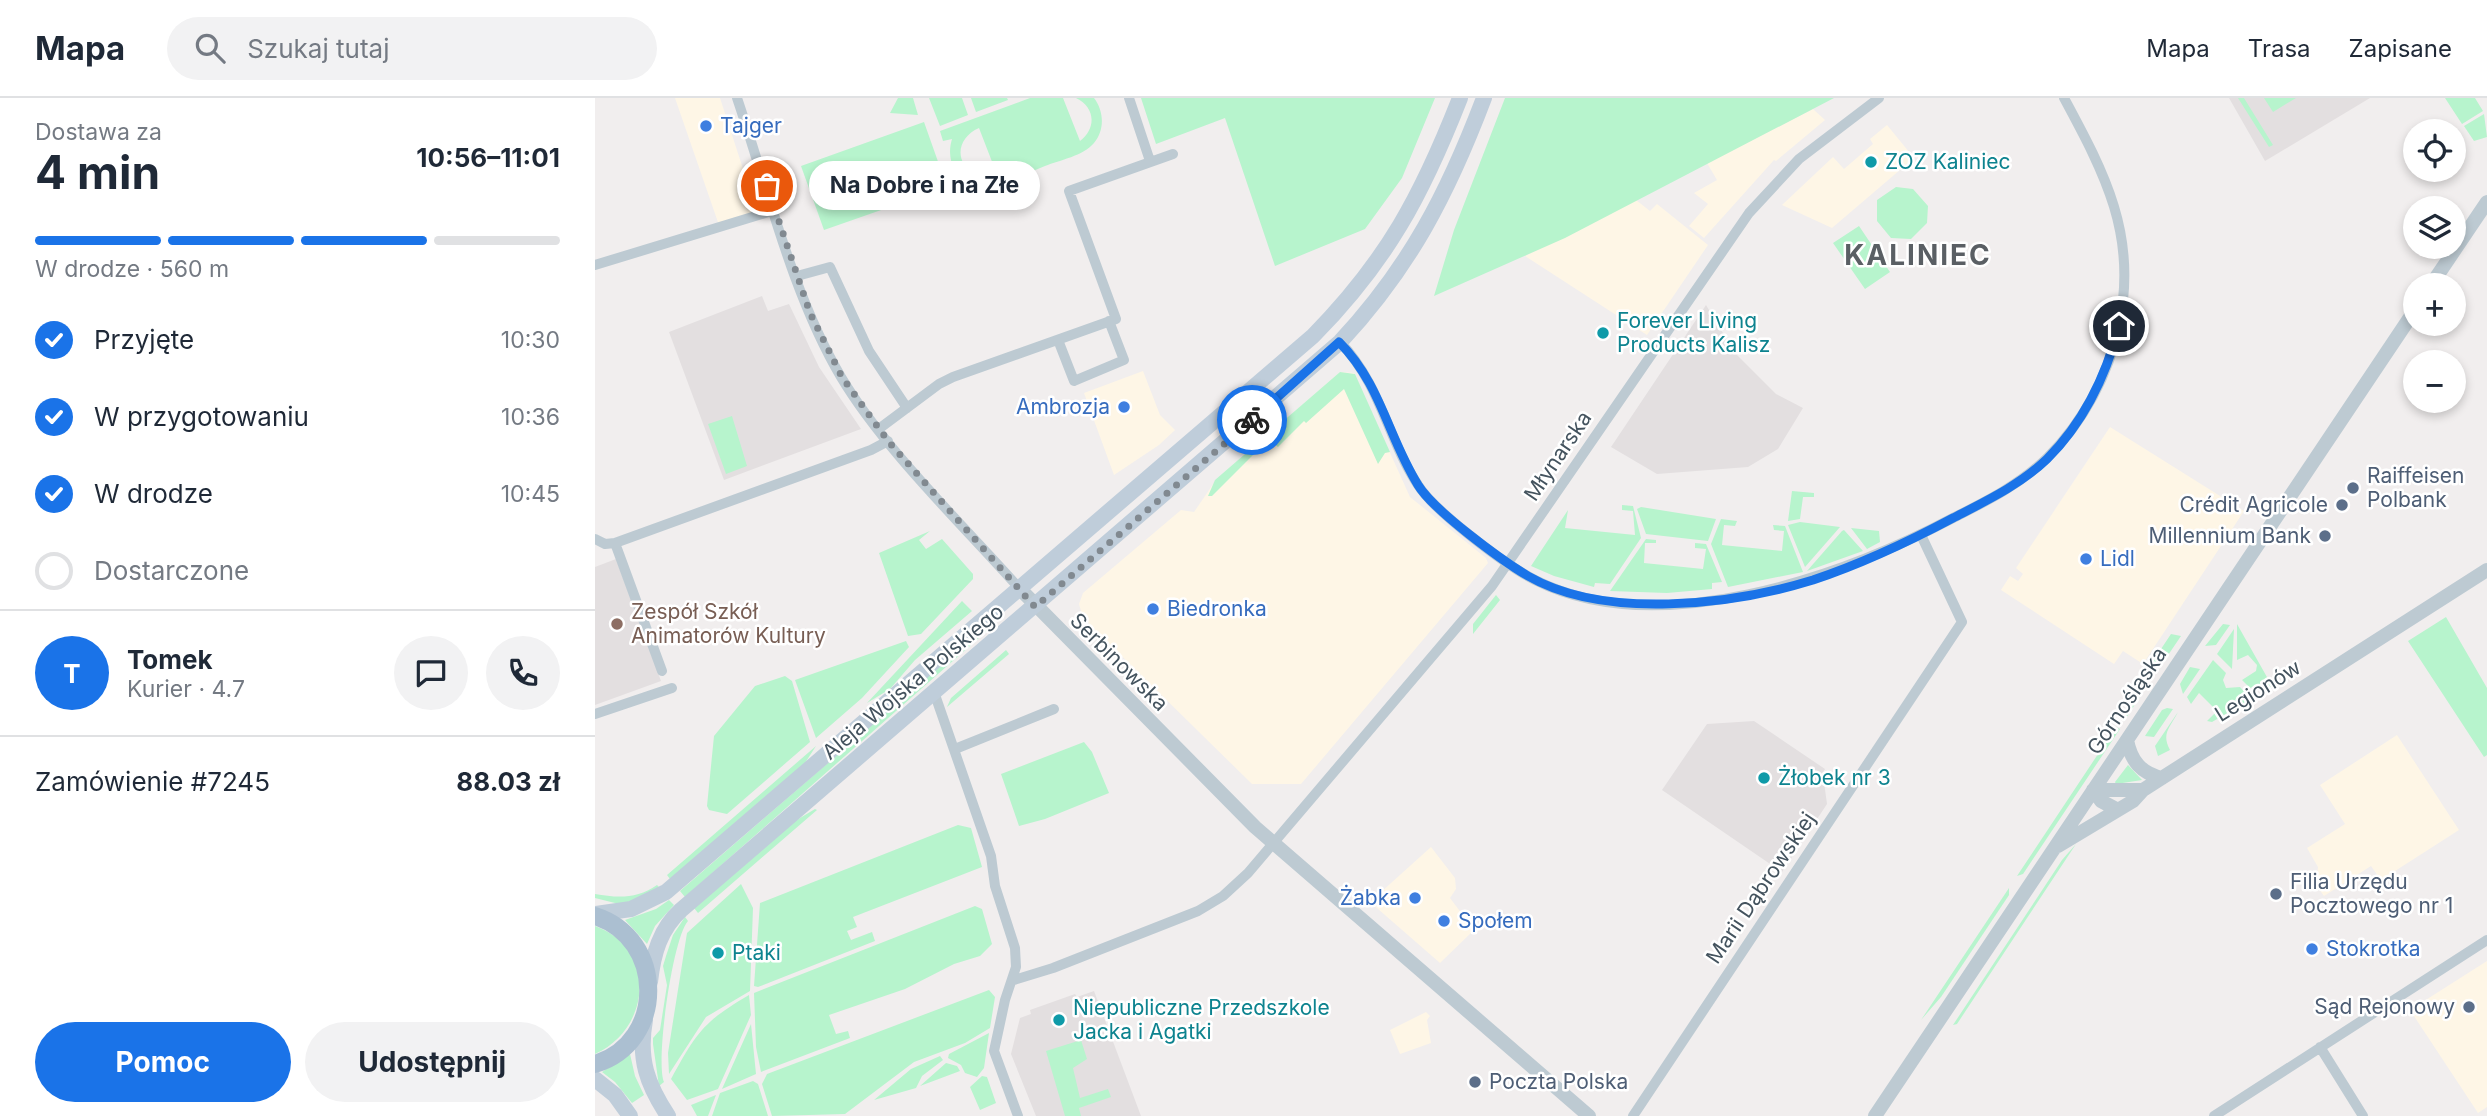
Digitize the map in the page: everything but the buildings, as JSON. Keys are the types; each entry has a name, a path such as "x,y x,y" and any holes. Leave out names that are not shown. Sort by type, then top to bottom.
{"main road":[{"name":"Aleja Wojska Polskiego","path":"595,915 631,909 666,892 1289,358 1350,297 1383,256 1410,212 1460,98"},
{"name":"Aleja Wojska Polskiego","path":"650,989 655,952 663,931 674,916 1339,342 1391,283 1418,244 1454,172 1484,98"},
{"path":"595,915 609,921 631,939 645,963 650,989 642,1047 644,1073 668,1116"},
{"path":"595,1064 625,1047 646,1012"},
{"path":"595,1079 615,1095 629,1116"}],"street":[{"name":"Serbinowska","path":"737,98 797,276 827,350 857,401 888,441 1035,607 1273,842 1589,1116"},
{"path":"1129,98 1150,161"},
{"name":"Młynarska","path":"1014,980 1053,968 1212,904 1248,873 1461,624 1509,563 1749,213 1799,159 1879,98"},
{"path":"1339,342 1365,371 1419,487 1444,512 1509,563 1536,580 1578,595 1627,602 1683,603 1797,584 1866,560 1921,535 2009,488 2042,463 2080,419 2109,360 2123,298 2120,223 2107,179 2064,98"},
{"path":"880,429 953,377 1116,318 1069,191 1173,154"},
{"path":"2439,273 2487,202"},
{"path":"595,265 775,209"},
{"path":"797,276 830,267 869,351 907,408"},
{"path":"1058,340 1074,381 1124,360 1109,321"},
{"name":"Górnośląska","path":"1875,1116 2403,328"},
{"path":"595,539 605,544 615,543 871,450 888,441"},
{"name":"Marii Dąbrowskiej","path":"1633,1116 1962,622 1921,535"},
{"path":"615,543 662,671"},
{"name":"Legionów","path":"2054,849 2133,801 2143,790 2487,570"},
{"path":"595,714 672,688"},
{"path":"934,692 991,856 995,886 1015,948 1014,980 1005,1000 995,1051 1018,1116"},
{"path":"955,749 1054,709"},
{"path":"2127,740 2136,764 2151,775 2162,778"},
{"path":"2093,790 2143,790"},
{"path":"2093,790 2101,801 2118,810"},
{"path":"2214,1116 2487,940"},
{"path":"2320,1047 2363,1116"}],"shaded area":[{"path":"675,98 720,98 759,218 721,231"},
{"path":"2229,98 2370,98 2265,161"},
{"path":"1813,109 1825,120 1774,160 1704,238 1689,226 1708,204 1694,193 1717,180 1707,163"},
{"path":"1887,125 1914,158 1832,228 1782,205 1833,157 1844,169 1873,144 1870,139"},
{"path":"1636,200 1650,211 1657,204 1708,245 1647,335 1525,256"},
{"path":"762,296 768,311 789,304 819,367 861,429 724,480 669,332"},
{"path":"1706,305 1735,353 1776,394 1803,408 1778,449 1748,467 1657,474 1611,447"},
{"path":"1143,371 1160,415 1175,430 1159,445 1114,475 1084,393"},
{"path":"1340,372 1354,373 1410,497 1486,558 1488,563 1301,784 1252,784 1083,618 1079,604 1083,593 1181,510 1194,512 1216,480"},
{"path":"2110,427 2244,511 2143,664 2123,651 2114,664 2001,590 2010,576 2018,581 2023,574 2016,568"},
{"name":"Zespół Szkół Animatorów Kultury","path":"616,559 661,681 595,705 595,567"},
{"path":"1754,721 1825,769 1819,778 1824,782 1827,804 1782,872 1662,790 1707,724"},
{"path":"2397,735 2459,830 2381,880 2371,866 2324,896 2316,885 2318,867 2307,848 2345,824 2320,785"},
{"path":"1431,847 1455,878 1456,889 1450,898 1474,930 1440,963 1370,902"},
{"path":"2487,961 2487,1107 2478,1113 2410,1010"},
{"path":"1094,991 1141,1116 1036,1116 1011,1054 1020,1018 1031,1014 1030,1010 1075,994 1077,997"},
{"path":"1426,1012 1430,1016 1427,1020 1431,1043 1400,1054 1390,1030"}],"green space":[{"path":"898,98 913,98 918,115 890,113"},
{"path":"929,98 962,98 968,115 940,126"},
{"path":"971,98 1007,98 1008,100 976,112"},
{"path":"1030,98 1063,98 1080,141 1089,130 1091,118 1087,107 1076,98 1094,98 1102,120 1098,138 1084,151 1010,180 986,185 974,184 955,170 950,155 952,139 943,141 940,131","holes":["979,128 996,172 985,176 974,173 963,162 963,143 966,137"]},
{"path":"1141,98 1435,98 1402,178 1365,229 1275,266 1225,118 1156,144"},
{"path":"1505,98 1834,98 1565,238 1434,296 1454,230"},
{"path":"2238,98 2244,98 2273,145 2269,147"},
{"path":"2264,98 2296,98 2273,112"},
{"path":"2445,98 2475,98 2483,111 2466,122 2466,119 2459,119"},
{"path":"2484,114 2487,137 2474,141 2466,125"},
{"path":"924,122 947,187 824,230 801,166"},
{"path":"1896,187 1913,189 1928,206 1927,223 1911,239 1891,238 1877,221 1877,200"},
{"path":"1859,226 1890,272 1865,289 1833,243"},
{"path":"1340,372 1355,374 1390,452 1385,453 1378,464 1344,389 1306,423 1304,421 1278,447 1269,439 1212,496 1208,496 1215,480"},
{"path":"732,416 747,466 726,474 708,424"},
{"path":"1792,491 1814,493 1814,497 1803,497 1800,519 1788,521"},
{"path":"1622,505 1633,506 1641,538 1610,584 1595,583 1594,587 1554,576 1531,566 1568,510 1565,528 1635,535 1633,511 1622,510"},
{"path":"1641,507 1716,519 1708,541 1646,534 1637,509"},
{"path":"1721,519 1737,521 1735,526 1724,525 1722,545 1782,551 1784,531 1774,530 1773,525 1785,526 1803,572 1728,587 1711,544"},
{"path":"1800,522 1840,527 1805,567 1788,525"},
{"path":"1851,528 1879,531 1880,542 1867,549"},
{"path":"1844,530 1863,551 1807,571 1842,531"},
{"path":"930,531 919,540 926,549 942,539 973,574 973,579 921,634 908,636 879,553"},
{"path":"1646,539 1656,540 1656,543 1645,543 1644,563 1703,569 1706,549 1695,548 1695,543 1706,544 1722,582 1712,583 1712,589 1667,593 1610,591"},
{"path":"1496,595 1500,600 1473,634 1473,624"},
{"path":"962,601 972,611 915,660 890,689 867,703"},
{"path":"2446,617 2487,688 2487,755 2484,757 2408,641"},
{"path":"2223,624 2230,625 2216,645 2205,646"},
{"path":"2237,624 2272,686 2264,691 2257,685 2250,688 2242,680 2256,671 2257,665 2248,655 2237,660"},
{"path":"985,627 988,630 685,897 680,891"},
{"path":"2234,629 2232,669 2217,654"},
{"path":"2171,634 2181,636 2162,664 2149,667"},
{"path":"906,641 909,647 862,698 816,738 795,680"},
{"path":"1006,650 1009,654 947,707 951,698"},
{"path":"2213,660 2226,673 2223,680 2226,688 2240,687 2251,699 2212,722 2207,721 2217,711 2199,693 2191,704 2187,697"},
{"path":"2190,667 2200,669 2183,694 2180,684"},
{"path":"785,676 792,681 810,742 727,814 709,810 707,806 714,736 755,686"},
{"path":"2141,681 2143,692 2124,721 2124,716"},
{"path":"2173,709 2154,737 2145,736 2162,710"},
{"path":"2178,712 2166,735 2170,750 2158,756 2155,746"},
{"path":"2116,727 2120,729 2023,874 2017,876"},
{"path":"1084,742 1092,752 1109,793 1045,819 1019,826 1001,774"},
{"path":"816,746 805,763 670,879 667,875"},
{"path":"2128,765 2142,780 2116,784 2115,782"},
{"path":"817,810 698,913 694,908 795,821"},
{"path":"958,825 971,828 982,867 853,917 857,927 847,931 851,940 872,932 875,941 758,987 754,986 760,903"},
{"path":"2076,844 1957,1024 1953,1025 2062,860"},
{"path":"741,884 753,908 750,991 706,1017 669,1074 668,1053 687,933"},
{"path":"657,885 660,888 637,900 619,904 595,898 595,894 619,897 635,895"},
{"path":"2009,888 2009,895 1941,997 1921,1020"},
{"path":"669,900 674,905 655,926 647,944 625,920 656,909"},
{"path":"975,906 982,909 992,944 980,956 954,964 905,989 829,1015 836,1034 848,1031 850,1038 761,1072 756,1047 754,993"},
{"path":"685,917 688,921 682,932 671,973 662,1050 664,1082 659,1086 653,1038 660,1030 667,985 663,966 673,935"},
{"path":"595,926 615,937 629,952 637,970 640,989 636,1008 627,1027 614,1042 595,1054"},
{"path":"989,990 995,997 990,1028 965,1043 914,1062 845,1114 772,1116 762,1084 767,1074"},
{"path":"749,995 751,1015 718,1089 687,1100 671,1079 688,1050 711,1021"},
{"path":"751,1024 756,1074 722,1089"},
{"path":"989,1033 984,1068 977,1077 965,1073 961,1065 948,1058 949,1054"},
{"path":"1081,1040 1087,1059 1073,1068 1080,1098 1108,1089 1111,1097 1079,1108 1081,1116 1065,1116 1046,1051"},
{"path":"630,1054 635,1076 644,1095 632,1103 615,1082 602,1072"},
{"path":"940,1056 943,1060 922,1076 916,1088 874,1100 911,1069"},
{"path":"946,1063 957,1066 960,1071 920,1086"},
{"path":"982,1076 987,1077 996,1103 980,1110 970,1087"},
{"path":"753,1081 758,1084 768,1116 712,1116 720,1093"},
{"path":"716,1095 708,1116 697,1116 691,1105"}],"way so far":[{"path":"767,186 810,313 827,350 857,401 888,441 1035,607 1252,420"}],"place":[{"name":"Tajger","path":"706,126"},
{"name":"ZOZ Kaliniec","path":"1871,162"},
{"name":"Na Dobre i na Złe","path":"767,186"},
{"name":"Forever Living Products Kalisz","path":"1603,333"},
{"name":"Ambrozja","path":"1124,407"},
{"name":"Raiffeisen Polbank","path":"2353,488"},
{"name":"Crédit Agricole","path":"2342,505"},
{"name":"Millennium Bank","path":"2325,536"},
{"name":"Lidl","path":"2086,559"},
{"name":"Biedronka","path":"1153,609"},
{"name":"Zespół Szkół Animatorów Kultury","path":"617,624"},
{"name":"Żłobek nr 3","path":"1764,778"},
{"name":"Filia Urzędu Pocztowego nr 1","path":"2276,894"},
{"name":"Żabka","path":"1415,898"},
{"name":"Społem","path":"1444,921"},
{"name":"Stokrotka","path":"2312,949"},
{"name":"Ptaki","path":"718,953"},
{"name":"Sąd Rejonowy","path":"2469,1007"},
{"name":"Niepubliczne Przedszkole Jacka i Agatki","path":"1059,1020"},
{"name":"Poczta Polska","path":"1475,1082"}],"district":[{"name":"KALINIEC","path":"1918,255"}],"route":[{"path":"1252,420 1339,342 1365,371 1419,487 1444,512 1516,568 1548,586 1593,598 1627,602 1683,603 1780,588 1829,574 1894,548 2009,488 2036,469 2080,419 2102,377 2119,326"}]}
